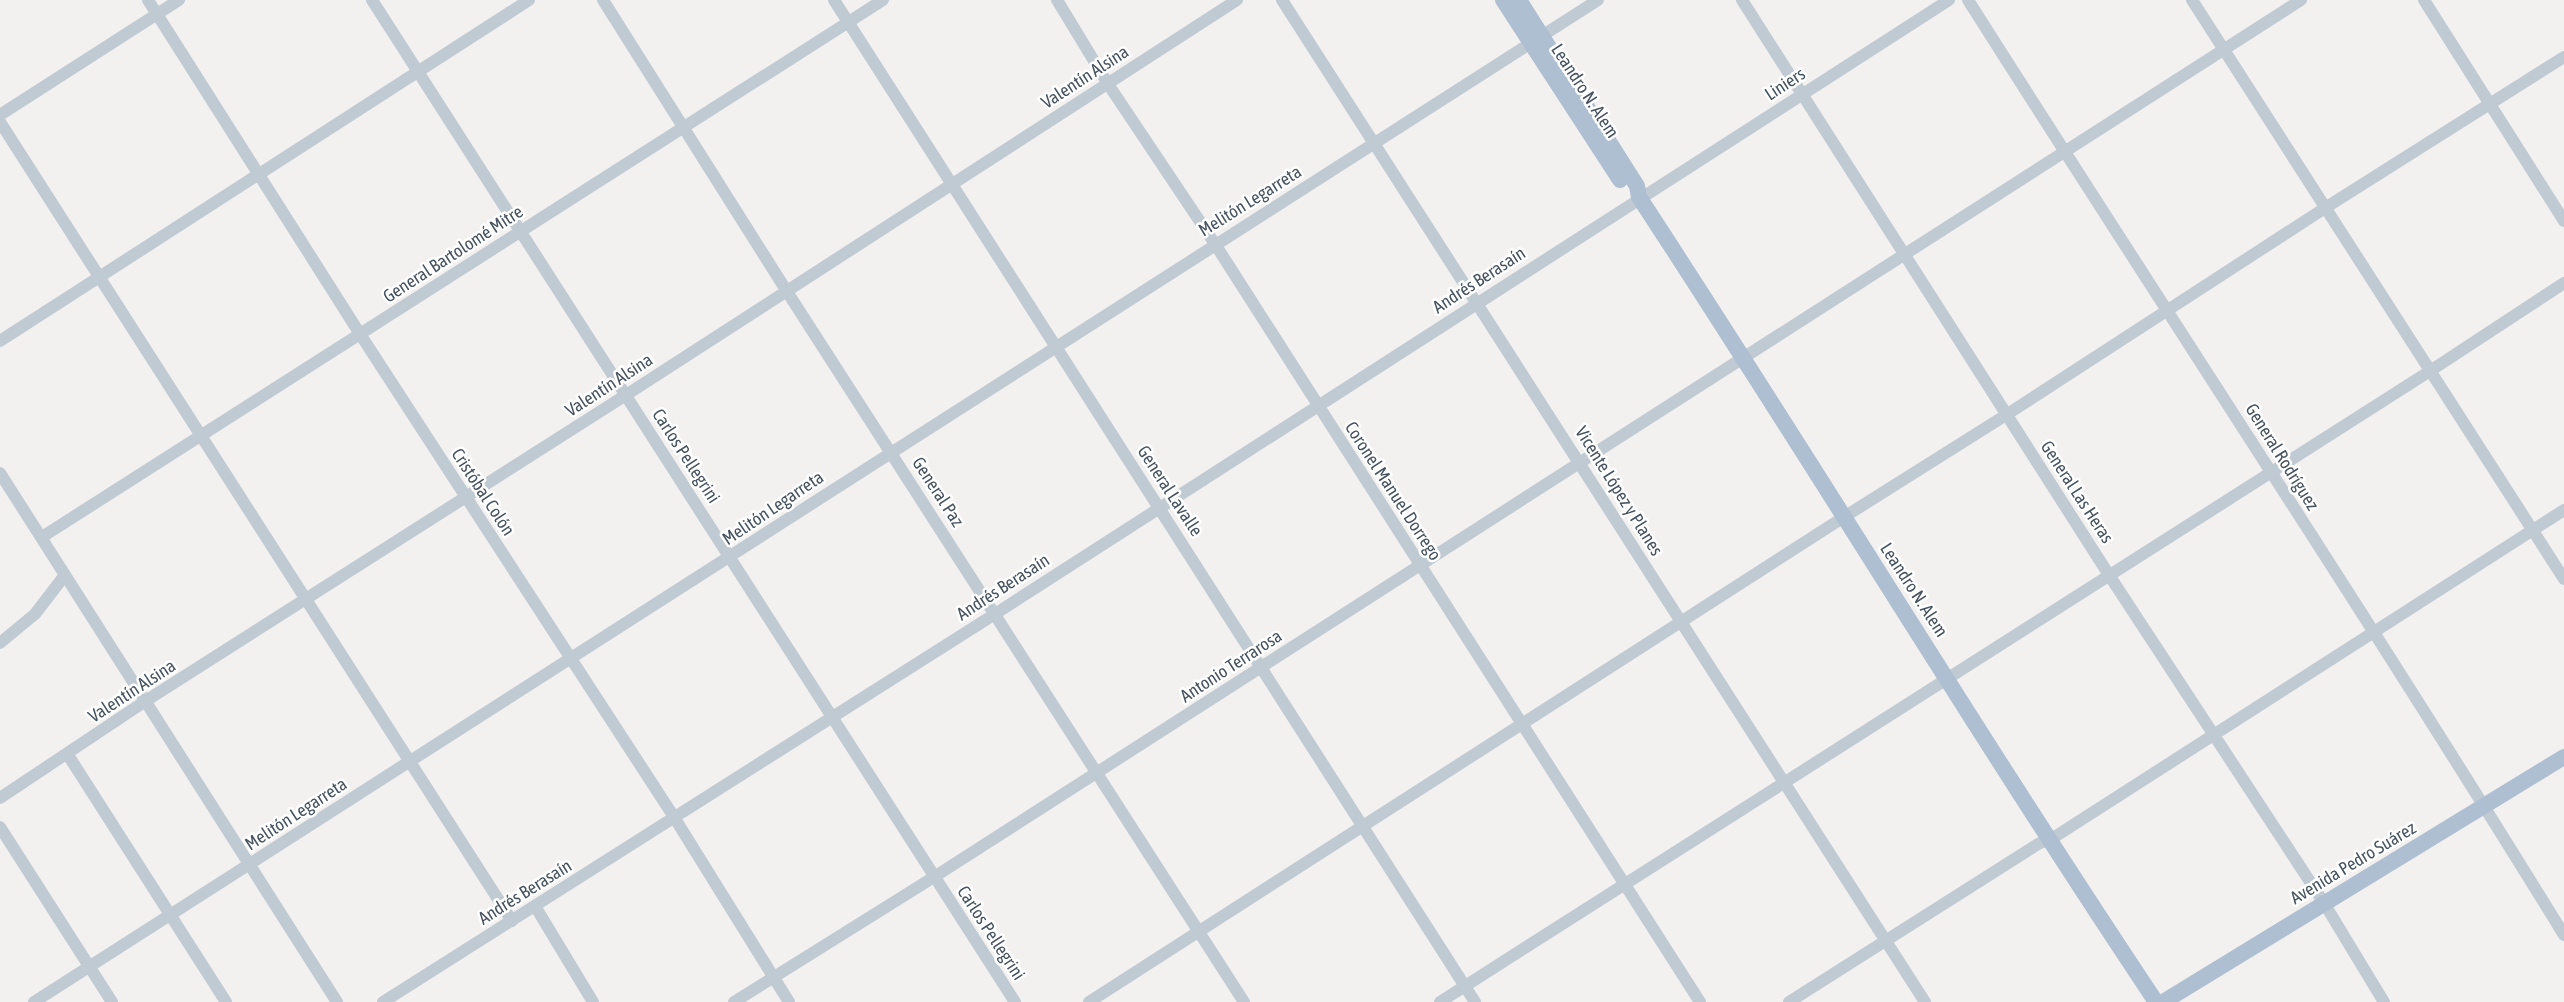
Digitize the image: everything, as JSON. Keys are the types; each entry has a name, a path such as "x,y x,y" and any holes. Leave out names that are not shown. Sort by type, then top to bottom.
{"main road":[{"name":"Leandro N. Alem","path":"1503,0 1537,40"},
{"name":"Leandro N. Alem","path":"1519,0 1537,40 1628,192 1639,197 2048,840 2156,1002"},
{"name":"Avenida Pedro Suárez","path":"2163,1002 2564,757"}],"street":[{"name":"Cristóbal Colón","path":"148,0 569,660 674,817 789,1002"},
{"path":"0,115 179,0"},
{"name":"Carlos Pellegrini","path":"372,0 1015,1002"},
{"path":"0,341 529,0"},
{"name":"General Paz","path":"603,0 1244,1002"},
{"name":"General Lavalle","path":"834,0 1475,1002"},
{"name":"General Bartolomé Mitre","path":"42,537 883,0"},
{"name":"Coronel Manuel Dorrego","path":"1057,0 1700,1002"},
{"name":"Valentín Alsina","path":"0,798 144,702 466,498 1237,0"},
{"name":"Vicente López y Planes","path":"1282,0 1925,1002"},
{"name":"Melitón Legarreta","path":"34,1002 1598,0"},
{"name":"General Las Heras","path":"1742,0 2384,1002"},
{"name":"Liniers","path":"1639,197 1949,0"},
{"name":"General Rodríguez","path":"1968,0 2168,309 2564,935"},
{"path":"2192,0 2564,579"},
{"name":"Antonio Terrarosa","path":"734,1002 1097,773 2301,0"},
{"path":"2424,0 2564,221"},
{"path":"1089,1002 2564,57"},
{"path":"0,122 512,921"},
{"name":"Andrés Berasaín","path":"389,1000 995,614 1639,197"},
{"path":"1440,1002 2564,283"},
{"path":"0,474 337,1002"},
{"path":"1788,1002 2215,736 2564,510"},
{"path":"0,643 35,614 65,575"},
{"path":"68,755 226,1002"},
{"path":"0,827 112,1002"},
{"path":"535,906 593,1002"}]}
